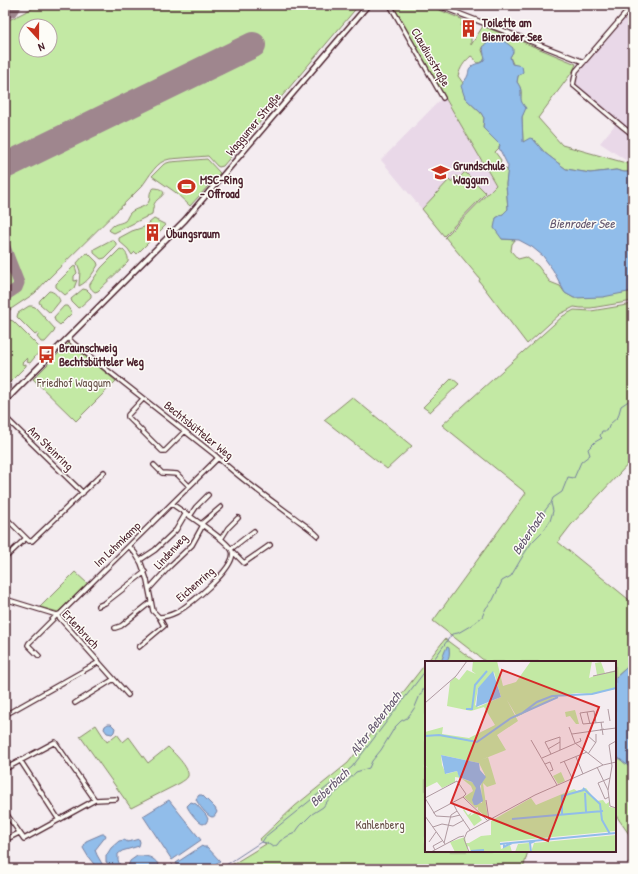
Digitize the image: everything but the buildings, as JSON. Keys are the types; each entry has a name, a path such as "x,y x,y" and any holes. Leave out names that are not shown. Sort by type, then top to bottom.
{"street":[{"name":"Waggumer Straße","path":"5,401 185,220 368,5"},
{"name":"Claudiusstraße","path":"390,5 443,98"},
{"path":"437,5 584,62"},
{"path":"623,5 628,10"},
{"path":"633,5 576,71 573,85 633,135"},
{"name":"Bechtsbütteler Weg","path":"68,338 318,536"},
{"path":"143,398 128,415 128,417 162,451 165,452 185,431"},
{"name":"Am Steinring","path":"5,417 83,493"},
{"name":"Im Lehmkamp","path":"39,656 28,645 29,643 218,458"},
{"path":"154,465 162,473 177,474 189,486"},
{"path":"5,517 26,538 30,541 34,540 104,472"},
{"path":"190,516 196,507 208,495"},
{"path":"172,504 221,539 244,563 270,545"},
{"path":"202,525 221,507"},
{"path":"140,560 155,550 176,530 186,513"},
{"path":"221,539 228,528 238,518"},
{"name":"Lindenweg","path":"149,589 170,566 192,546 202,525"},
{"path":"232,550 254,530"},
{"path":"5,558 26,538"},
{"path":"129,546 140,560 145,572 153,610 164,626 139,647"},
{"name":"Eichenring","path":"159,617 165,617 176,612 216,581 228,567 232,558 232,550"},
{"path":"98,606 145,572"},
{"name":"Erlenbruch","path":"5,599 57,615 128,695"},
{"path":"115,628 121,626 151,602"},
{"path":"5,715 99,662"},
{"path":"75,703 114,680"},
{"path":"5,769 55,742 95,800"},
{"path":"20,760 59,820"},
{"path":"5,812 24,839 95,800 116,799"},
{"path":"5,840 19,833"}],"shaded area":[{"path":"633,10 633,165 600,143 618,121 576,84 581,70"},
{"name":"Grundschule Waggum","path":"444,96 496,185 445,237 381,160"}],"green space":[{"path":"39,5 359,5 223,166 217,166 208,156 165,160 157,166 142,186 35,293 11,309 5,315 5,22"},
{"path":"391,5 427,5 464,20 461,26 471,36 471,45 483,26 503,34 509,39 511,37 576,64 573,71 538,118 562,145 633,165 633,172 616,170 590,173 566,169 545,153 533,139 523,143 522,117 525,108 521,100 521,89 517,82 518,76 510,57 513,52 484,45 482,50 485,58 483,61 477,63 471,56 463,65 458,76 463,83 465,98 481,113 484,118 483,128 500,145 495,152 501,160 499,167 508,170 506,184 508,209 496,218 502,239 515,240 512,244 511,251 518,259 526,257 538,266 550,282 560,286 565,293 574,298 633,291 633,301 591,308 574,307 560,314 527,344 479,281 480,279 445,237 496,185"},
{"name":"MSC-Ring - Offroad","path":"207,159 220,173 190,206 175,192 152,176 164,164 170,162"},
{"path":"465,172 486,193 444,236 422,209 449,180 451,182 456,176 459,178"},
{"path":"154,188 160,189 164,193 155,203 152,214 114,233 109,230 111,227 125,221 132,211 146,205"},
{"path":"154,219 166,225 137,254 135,252 132,255 119,241 119,238 144,227"},
{"path":"111,240 116,243 116,247 105,258 101,259 94,253 94,249"},
{"path":"120,249 127,255 128,262 98,291 95,292 91,288 90,284 101,268"},
{"path":"88,253 98,265 88,280 79,286 80,271 77,263 85,254"},
{"path":"75,266 77,273 74,276 74,281 77,280 74,288 65,295 56,287 56,284"},
{"path":"83,289 87,290 91,294 91,297 78,308 71,299"},
{"path":"49,291 56,294 60,301 52,311 49,312 39,302"},
{"path":"633,304 633,459 571,525 558,542 633,603 633,662 616,677 616,661 485,661 433,621 526,493 442,425 563,316 574,310 591,311"},
{"path":"29,306 35,307 55,329 45,342 41,342 37,337 39,334 38,333 35,335 17,317 18,313"},
{"path":"64,306 67,306 72,313 60,325 55,321 54,317"},
{"path":"10,320 13,321 40,348 39,352 30,363 27,362 27,358 22,363 23,365 26,364 26,366 5,386 5,324"},
{"name":"Friedhof Waggum","path":"69,343 116,381 76,421 33,379"},
{"path":"452,378 459,384 430,412 423,407"},
{"path":"352,397 412,446 387,469 324,420"},
{"path":"75,572 88,584 58,612 40,607"},
{"path":"445,639 475,661 428,661"},
{"name":"Kahlenberg","path":"425,664 425,852 528,852 523,869 225,869 266,844 259,840 295,806 348,763"},
{"path":"96,725 107,742 117,734 123,742 129,737 148,763 168,747 184,765 188,776 180,783 131,808 80,736"},
{"path":"616,756 633,770 633,840 616,815"}],"water":[{"name":"Bienroder See","path":"504,41 513,48 513,52 510,57 512,64 522,66 523,72 518,76 517,82 521,89 522,102 526,108 522,117 523,142 530,138 533,139 545,153 566,169 590,173 616,170 633,172 633,291 603,297 574,298 565,293 553,270 543,256 532,247 519,240 502,239 494,228 496,218 508,209 506,184 508,166 499,148 500,145 483,128 484,118 481,113 465,98 461,86 471,67 481,63 484,60 483,47 490,42"},
{"path":"447,647 449,648 447,661 441,661"},
{"path":"633,662 633,770 616,756 616,677"},
{"path":"108,724 111,724 115,728 112,734 107,733 104,729"},
{"path":"199,795 202,795 215,808 217,812 214,817 208,815 198,804 196,799"},
{"path":"169,800 201,840 172,860 143,816"},
{"path":"191,802 196,804 206,815 208,819 206,823 201,823 191,813 187,806"},
{"path":"105,834 106,836 95,850 105,869 98,869 83,848 86,841"},
{"path":"139,839 139,846 122,851 118,854 121,869 114,869 106,862 106,856 111,848 119,841 124,840 128,842"},
{"path":"202,846 207,847 220,861 207,869 180,869 176,863"},
{"path":"137,856 147,856 152,858 159,865 159,868 129,869 128,866 130,861"}],"waterway":[{"name":"Beberbach","path":"433,661 452,634 458,633 482,617 486,608 493,600 502,581 511,576 532,542 544,530 550,521 553,511 551,503 553,498 562,492 568,477 574,478 581,462 590,455 588,449 602,438 600,436 602,431 607,431 610,424 618,417 621,406 633,398"},
{"path":"530,530 550,504"},
{"name":"Alter Beberbach","path":"262,842 266,836 352,767 425,671"},
{"name":"Beberbach","path":"220,869 261,842 267,843 273,847 280,841 295,833 300,826 312,814 323,807 332,795 338,791 356,772 369,768 372,761 381,750 395,727 411,713 425,687"},
{"path":"172,864 175,869"}],"taxiway":[{"path":"5,247 19,283 17,288 5,296"}],"runway":[{"path":"5,166 253,45"}],"place":[{"name":"Toilette am Bienroder See","path":"469,29"},
{"name":"Grundschule Waggum","path":"440,172"},
{"name":"MSC-Ring - Offroad","path":"187,186"},
{"name":"Übungsraum","path":"153,233"},
{"name":"Braunschweig Bechtsbütteler Weg","path":"46,354"}]}
